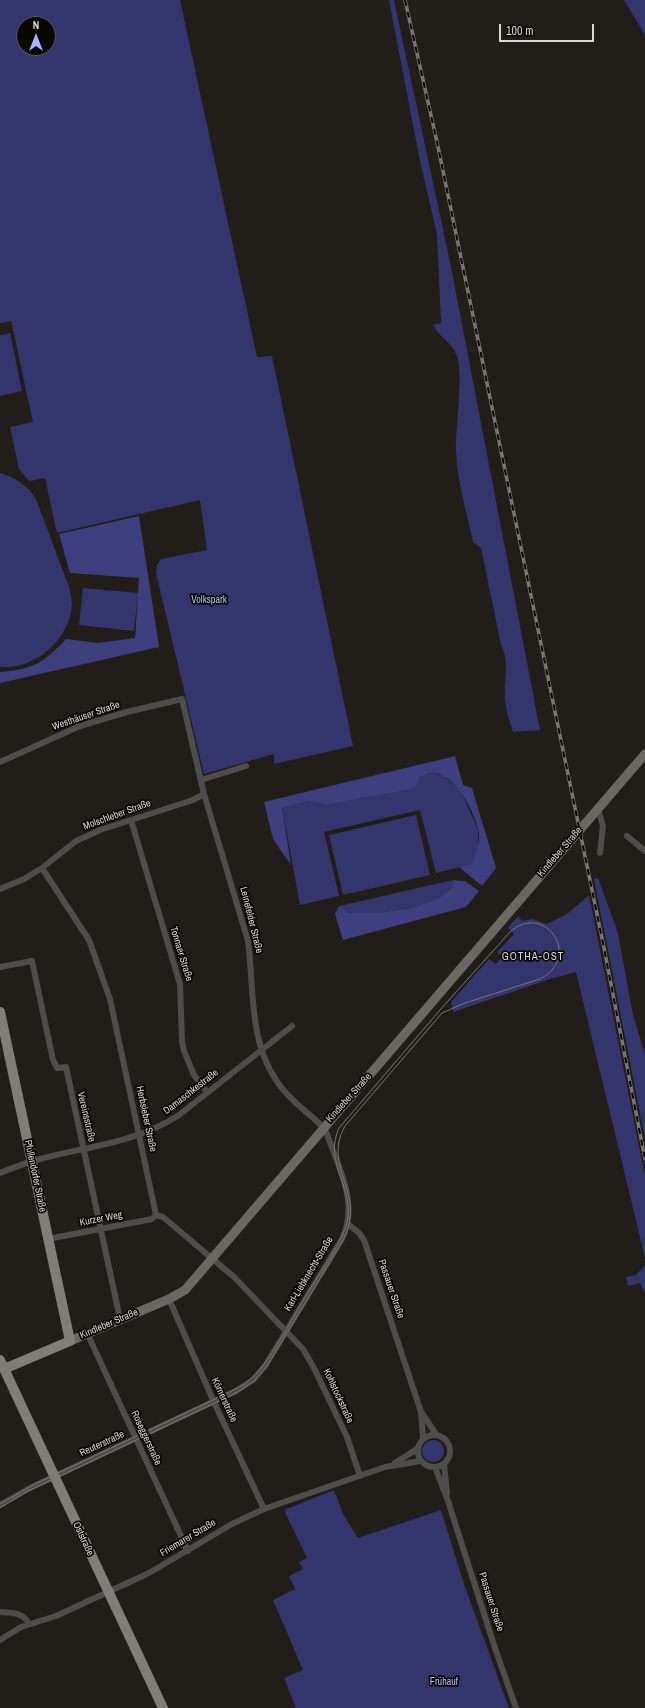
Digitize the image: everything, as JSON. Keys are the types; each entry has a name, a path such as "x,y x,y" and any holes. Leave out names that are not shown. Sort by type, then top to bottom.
{"main road":[{"name":"Kindleber Straße","path":"1,1367 169,1299 185,1290 323,1127 368,1078 645,754"},
{"name":"Pfullendorfer Straße","path":"0,1012 70,1340"},
{"name":"Oststraße","path":"1,1367 163,1708"}],"street":[{"name":"Westhäuser Straße","path":"0,762 80,726 127,712 182,699"},
{"name":"Leinefelder Straße","path":"182,699 204,794 248,941 251,964 253,1013 262,1049 274,1076 287,1094 323,1127"},
{"path":"201,780 246,766"},
{"name":"Molschleber Straße","path":"0,888 24,879 42,868 76,841 100,830 193,800 204,794"},
{"path":"599,812 603,826 600,853"},
{"name":"Tonnaer Straße","path":"131,820 180,984 182,1041 184,1052 194,1075 207,1092"},
{"path":"627,836 645,851"},
{"name":"Herbsleber Straße","path":"42,868 92,946 110,999 156,1215"},
{"name":"Vereinsstraße","path":"0,967 32,961 53,1060 57,1068 66,1067 120,1318"},
{"name":"Damaschkestraße","path":"0,1173 32,1161 84,1150 139,1135 173,1119 292,1026"},
{"name":"Karl-Liebknecht-Straße","path":"213,1402 253,1380 265,1366 342,1239 348,1224 350,1214 347,1194 323,1127"},
{"path":"156,1215 162,1217 257,1300 286,1332"},
{"name":"Kurzer Weg","path":"48,1239 152,1219 156,1215"},
{"name":"Passauer Straße","path":"348,1224 359,1233 364,1240 421,1412 423,1438"},
{"name":"Körnerstraße","path":"169,1299 213,1402 264,1509"},
{"name":"Kohlstockstraße","path":"286,1332 303,1349 314,1368 347,1437 360,1476"},
{"name":"Roseggerstraße","path":"87,1333 188,1551"},
{"name":"Reuterstraße","path":"0,1505 54,1477 213,1402"},
{"name":"Passauer Straße","path":"421,1412 436,1434"},
{"path":"417,1449 421,1461 429,1467 444,1464 450,1455 449,1445 443,1437 436,1434 428,1435 423,1438"},
{"name":"Friemarer Straße","path":"392,1465 417,1449 423,1438"},
{"name":"Friemarer Straße","path":"0,1640 21,1626 56,1616 109,1593 188,1551 232,1524 264,1509 392,1465 421,1461"},
{"name":"Passauer Straße","path":"444,1464 448,1501"},
{"name":"Passauer Straße","path":"434,1467 448,1501 497,1655 516,1708"},
{"path":"0,1612 18,1614 27,1619 29,1624"}],"green space":[{"name":"Volkspark","path":"0,0 180,0 257,357 272,356 353,746 274,764 274,754 204,774 156,573 157,565 161,559 207,550 200,500 57,533 45,478 29,481 19,469 10,427 33,422 11,321 0,323"},
{"path":"389,0 394,0 451,267 540,730 513,732 506,707 506,664 504,651 501,645 481,548 473,542 458,474 456,441 460,377 459,365 455,351 433,325 441,323 437,234 420,161"},
{"path":"624,0 645,0 645,35"},
{"path":"10,333 22,391 0,396 0,335"},
{"path":"0,473 21,483 36,499 69,587 72,602 68,623 55,644 35,659 12,667 0,667"},
{"path":"83,588 138,593 134,631 79,625"},
{"path":"432,773 444,776 460,790 478,829 478,850 471,864 436,873 420,810 324,832 339,896 300,905 282,808 309,801 326,805 414,789 420,777"},
{"path":"416,815 430,875 343,895 329,835"},
{"path":"598,878 618,933 633,1015 645,1054 645,1139 594,879"},
{"path":"453,880 453,887 439,898 412,908 378,913 349,913 339,906"},
{"path":"589,895 645,1176 645,1258 576,972 550,979 453,1012 451,1002 489,959 496,964 502,957 497,952 514,934 508,928 518,916 522,921 532,919 547,924 567,914"},
{"path":"645,1266 645,1293 640,1283 628,1286 626,1277 636,1275"},
{"path":"429,1440 437,1440 444,1447 444,1455 437,1462 429,1462 422,1455 422,1447"},
{"name":"Frühauf","path":"334,1490 343,1514 358,1538 441,1510 464,1584 509,1708 296,1708 284,1678 303,1670 273,1600 295,1589 289,1576 303,1569 299,1562 307,1558 284,1510"}],"shaded area":[{"path":"139,516 159,647 0,683 0,672 30,667 51,654 66,639 97,643 135,638 139,578 70,573 59,534"},
{"path":"455,756 463,785 472,788 496,868 482,886 459,867 471,864 477,851 479,833 472,812 455,785 440,774 431,773 420,777 414,789 326,805 309,801 282,808 291,865 273,839 264,802"},
{"path":"453,880 465,881 479,891 466,907 343,940 335,914 339,906 349,913 378,913 412,908 439,898 453,887"}],"tram line":[{"path":"0,1504 37,1483 245,1384 258,1372 278,1344 337,1246 346,1226 348,1205 334,1151 335,1140 339,1128 440,1010 510,932 523,924 536,923 546,927 554,936 559,946 558,958 552,969 540,979 465,1003 442,1013 345,1126 339,1141 338,1155 340,1168 348,1195 350,1209 349,1224 343,1240 267,1366 254,1381 236,1393 24,1493 0,1508"}],"railway":[{"path":"405,0 437,142 603,943 645,1159"}],"district":[{"name":"GOTHA-OST","path":"533,957"}]}
